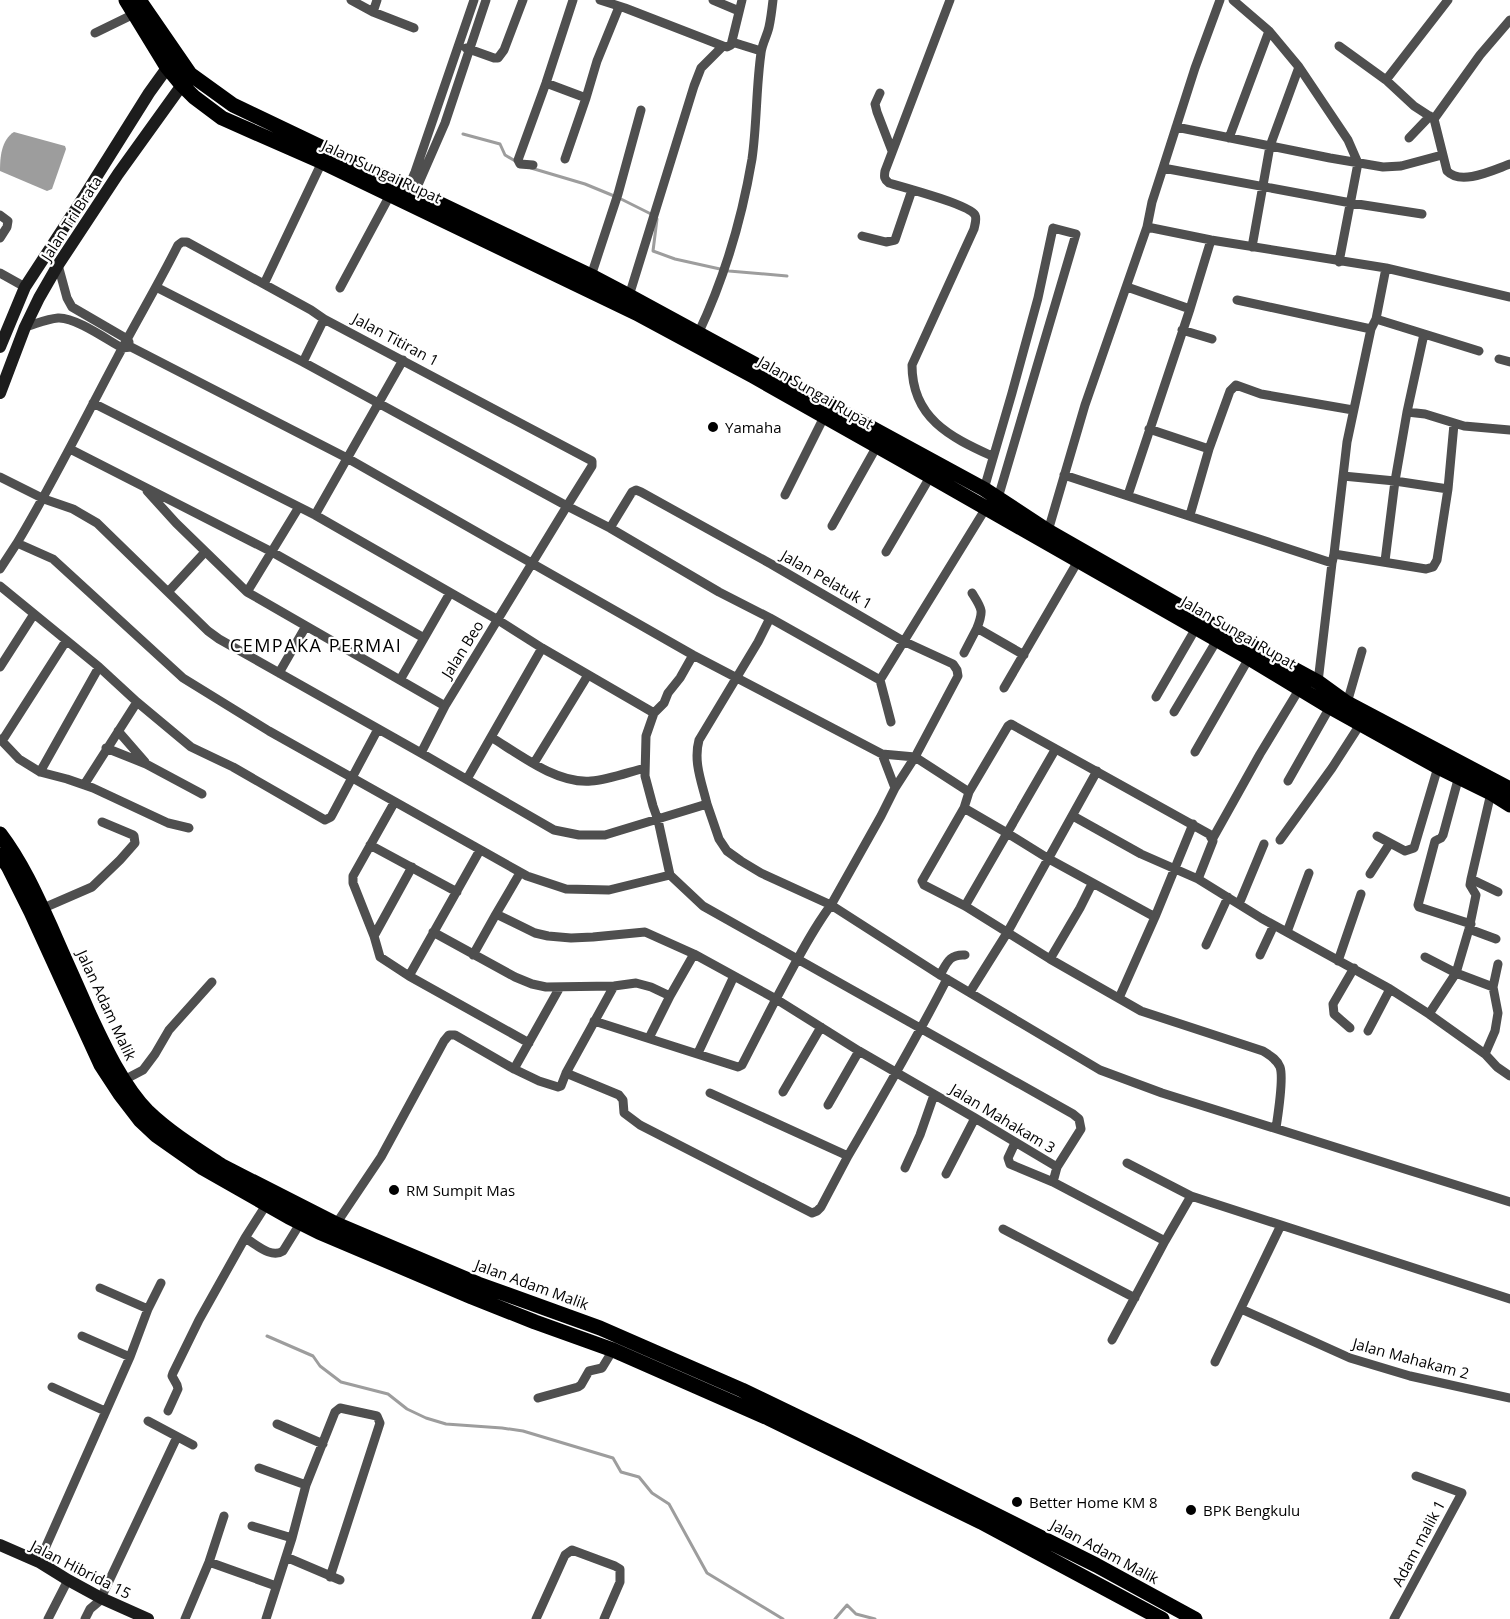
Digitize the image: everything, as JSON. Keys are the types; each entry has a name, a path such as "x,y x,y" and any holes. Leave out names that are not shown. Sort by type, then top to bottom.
{"main road":[{"name":"Jalan Sungai Rupat","path":"136,5 185,79 194,97 222,118 591,276 984,489 1196,628 1249,658 1309,688 1347,703 1510,789"},
{"name":"Jalan Sungai Rupat","path":"185,79 753,376 1078,561 1202,619 1309,688 1330,707 1510,805"},
{"name":"Jalan Adam Malik","path":"0,834 11,849 101,1065 120,1095 140,1120 156,1136 203,1168 266,1205 301,1222 327,1225"},
{"name":"Jalan Adam Malik","path":"0,855 37,910 97,1032 124,1080 147,1111 173,1134 222,1166 274,1191 327,1225 475,1290 535,1322 613,1350 786,1427 981,1521 1162,1619"},
{"path":"266,1205 274,1191"},
{"name":"Jalan Adam Malik","path":"475,1290 600,1328 742,1390 1096,1565 1195,1619"},
{"path":"1089,1580 1096,1565"}],"street":[{"path":"351,0 373,12 414,28"},
{"path":"373,12 377,0"},
{"path":"405,196 474,0"},
{"path":"340,288 405,196 445,123 486,0"},
{"path":"458,46 498,58 502,55 523,0"},
{"path":"533,165 520,164 518,160 573,0"},
{"path":"600,0 624,5 727,47 732,42 742,0"},
{"path":"713,0 739,11"},
{"path":"698,334 708,313 734,238 752,159 761,51 769,29 773,0"},
{"path":"950,0 892,151 885,171 885,180 970,210 975,214 976,221 912,365 912,382 918,401 933,421 952,437 992,456"},
{"path":"1048,531 1085,405 1147,227 1162,168 1220,0"},
{"path":"1233,0 1269,31 1299,67 1348,140 1358,163 1339,262"},
{"path":"1386,80 1448,0"},
{"path":"95,33 136,5"},
{"path":"565,159 597,61 624,5"},
{"path":"1409,138 1432,118 1510,20"},
{"path":"1229,138 1269,31"},
{"path":"732,42 761,51"},
{"path":"629,296 694,86 702,68 723,46"},
{"path":"1339,46 1386,80 1414,106 1432,118 1447,171 1451,176 1457,178 1476,176 1510,164"},
{"name":"Jalan Tri Brata","path":"0,347 25,287 149,93 172,62"},
{"path":"1252,247 1270,146 1299,67"},
{"name":"Jalan Tri Brata","path":"0,392 25,327 58,265 185,79"},
{"path":"546,83 586,98"},
{"path":"880,93 875,104 892,151"},
{"path":"591,276 618,194 641,110"},
{"path":"1176,127 1383,167 1401,166 1442,155"},
{"path":"264,284 322,162"},
{"path":"1162,168 1422,214"},
{"path":"862,236 886,242 895,240 912,190"},
{"path":"85,195 98,204"},
{"path":"0,215 8,221 8,224 0,238"},
{"path":"1147,227 1339,262 1386,268 1510,297"},
{"path":"984,489 1038,298 1053,228 1076,234 998,498"},
{"path":"1128,495 1211,240"},
{"name":"Jalan Titiran 1","path":"156,287 178,245 187,242 324,319 592,461"},
{"path":"58,265 67,298 72,307 127,344"},
{"path":"1198,879 1213,838 1254,764 1309,688 1333,558 1347,442 1386,268"},
{"path":"0,273 25,287"},
{"path":"0,569 44,499 156,287 379,402 880,680"},
{"path":"1126,287 1190,309"},
{"path":"1038,298 1057,301"},
{"path":"1238,300 1371,329"},
{"path":"25,327 46,320 60,318 73,320 127,344 347,458 736,678 882,754 915,757 969,792"},
{"path":"303,362 324,319"},
{"path":"1376,319 1479,351"},
{"path":"1182,330 1212,339"},
{"path":"1385,561 1407,411 1424,334"},
{"path":"1499,359 1510,362"},
{"path":"315,515 404,360"},
{"path":"1190,515 1209,449 1230,391 1236,385 1261,394 1353,410"},
{"path":"93,403 315,515 654,713"},
{"path":"1407,411 1433,416 1454,424 1510,430"},
{"path":"786,495 824,417"},
{"path":"1064,475 1333,558 1385,561 1426,569 1435,565 1448,489 1454,424"},
{"path":"1149,429 1209,449"},
{"path":"832,526 877,447"},
{"path":"70,449 272,552 424,638"},
{"name":"Jalan Beo","path":"421,753 445,706 592,466 592,461"},
{"path":"1343,476 1448,489"},
{"path":"0,477 44,499 73,509 97,523 208,631 554,830 579,835 605,835 707,804"},
{"path":"886,552 930,477"},
{"path":"143,487 176,523 247,592 445,706"},
{"name":"Jalan Pelatuk 1","path":"609,528 632,492 636,490 771,564 903,641 953,664 958,676 915,757"},
{"path":"247,592 299,507"},
{"path":"891,722 880,680 986,508"},
{"path":"17,543 61,565 183,678 269,730 520,873 566,889 609,890 670,875"},
{"path":"168,592 206,552"},
{"path":"1004,688 1078,561"},
{"path":"0,586 99,667 136,702 191,747 232,767 325,820 331,818 378,729"},
{"path":"400,680 450,593"},
{"path":"964,653 982,615 982,609 972,593"},
{"path":"0,667 34,614"},
{"path":"770,618 699,740 696,751 707,804 719,840 727,851 761,873 831,905 944,977 1101,1070 1162,1093 1510,1202"},
{"path":"279,673 306,626"},
{"path":"977,628 1024,655"},
{"path":"1156,697 1196,628"},
{"path":"66,640 1,740 20,759 40,772 84,784 168,823 189,828"},
{"path":"1174,712 1217,640"},
{"path":"467,779 542,648"},
{"path":"1347,703 1362,651"},
{"path":"693,655 664,702 654,713 646,736 645,768 648,786 670,875 703,906 1079,1119 1081,1129 1057,1167"},
{"path":"1195,752 1249,658"},
{"path":"40,772 99,667"},
{"path":"534,763 588,675"},
{"path":"84,784 136,702"},
{"path":"1288,781 1330,707"},
{"path":"1280,840 1361,723"},
{"path":"1213,838 1193,824 1010,724 969,792 964,808 922,881 924,885 965,906 1050,959 1141,1011 1263,1051 1272,1057 1278,1063 1282,1074 1276,1128"},
{"path":"118,731 146,764"},
{"path":"491,737 534,763 571,781 593,782 645,768"},
{"path":"106,748 146,764 202,794"},
{"path":"965,906 1055,750"},
{"path":"882,754 895,788"},
{"path":"594,1021 738,1067 742,1065 798,958 831,905 895,788 915,757"},
{"path":"1377,836 1405,851 1414,848 1438,767"},
{"path":"970,992 1007,933 1097,771"},
{"path":"1459,776 1443,835 1435,841 1418,905 1496,939"},
{"path":"1430,1014 1456,973 1470,927 1476,895 1470,885 1470,879 1491,793"},
{"path":"394,802 353,876 353,883 380,957 409,976 529,1043"},
{"path":"964,808 1092,884 1155,917"},
{"path":"1073,816 1141,854 1198,879 1274,925 1390,989 1430,1014 1485,1054 1497,1067 1510,1076"},
{"path":"37,910 92,887 135,843 135,836 102,822"},
{"path":"1119,998 1193,824"},
{"path":"1370,874 1390,843"},
{"path":"1239,904 1264,844"},
{"path":"370,845 457,892"},
{"path":"409,976 480,850"},
{"path":"374,936 412,867"},
{"path":"473,955 520,873"},
{"path":"1287,932 1309,873"},
{"path":"1470,879 1498,892"},
{"path":"1050,959 1092,884"},
{"path":"1338,961 1361,894"},
{"path":"1206,945 1228,897"},
{"name":"Jalan Mahakam 3","path":"496,914 535,933 548,936 571,938 645,932 694,954 776,999 859,1051 1057,1167 1053,1182"},
{"path":"1260,955 1274,925"},
{"path":"433,932 532,984 560,987 614,986 636,983 670,996"},
{"path":"649,1038 694,954"},
{"path":"566,1073 619,1095 623,1100 624,1113 640,1125 812,1213 817,1212 921,1030 951,958 954,955 965,955"},
{"path":"1425,957 1456,973 1493,987"},
{"path":"1485,1054 1494,1035 1498,1013 1493,987 1498,964"},
{"path":"1350,1028 1334,1014 1333,1004 1354,968"},
{"path":"698,1053 734,976"},
{"path":"124,1080 143,1070 169,1030 212,982"},
{"path":"327,1225 381,1157 449,1035 456,1035 514,1069 556,1088 561,1086 614,986"},
{"path":"514,1069 560,987"},
{"path":"1368,1031 1390,989"},
{"path":"783,1092 821,1027"},
{"path":"828,1106 859,1051"},
{"path":"710,1093 848,1156"},
{"path":"905,1168 934,1095"},
{"path":"946,1174 975,1118"},
{"path":"1015,1143 1008,1158 1010,1164 1053,1182 1166,1241"},
{"path":"1127,1163 1191,1196 1510,1299"},
{"path":"1112,1340 1191,1196"},
{"path":"168,1411 178,1389 172,1376 173,1373 199,1320 266,1205"},
{"path":"245,1238 273,1254 279,1254 301,1222"},
{"path":"1215,1362 1281,1225"},
{"path":"1004,1229 1134,1299"},
{"path":"39,1562 161,1283"},
{"path":"100,1288 148,1309"},
{"name":"Jalan Mahakam 2","path":"1241,1309 1350,1358 1410,1376 1510,1398"},
{"path":"82,1336 130,1357"},
{"path":"538,1398 578,1387 589,1371 602,1368 613,1350"},
{"path":"52,1387 105,1411"},
{"path":"266,1619 306,1485 338,1409 377,1416 380,1423 330,1577"},
{"path":"148,1421 193,1445"},
{"path":"277,1424 323,1444"},
{"path":"85,1619 90,1609 102,1598 177,1437"},
{"path":"259,1468 306,1485"},
{"name":"Adam malik 1","path":"1394,1619 1462,1493 1416,1476"},
{"path":"185,1619 209,1562 224,1516"},
{"path":"252,1526 292,1538"},
{"name":"Jalan Hibrida 15","path":"0,1545 39,1562 102,1598 148,1619"},
{"path":"537,1619 565,1555 572,1550 620,1569 620,1582 604,1619"},
{"path":"286,1557 340,1580"},
{"path":"209,1562 276,1586"},
{"path":"48,1619 68,1580"}],"shaded area":[{"path":"14,132 65,146 66,149 52,189 47,191 0,171 4,144"}],"waterway":[{"path":"463,134 500,144 505,155 517,162"},
{"path":"531,168 585,184 653,215"},
{"path":"657,219 653,251 675,259 729,271 787,276"},
{"path":"267,1336 313,1356 320,1366 341,1382 388,1394 407,1409 426,1418 446,1424 523,1431 613,1458 621,1472 639,1477 652,1493 669,1504 707,1573 783,1619"},
{"path":"835,1619 847,1605 856,1614 875,1619"}],"place":[{"name":"Yamaha","path":"713,427"},
{"name":"RM Sumpit Mas","path":"394,1190"},
{"name":"Better Home KM 8","path":"1017,1502"},
{"name":"BPK Bengkulu","path":"1191,1510"}],"district":[{"name":"CEMPAKA PERMAI","path":"316,645"}]}
